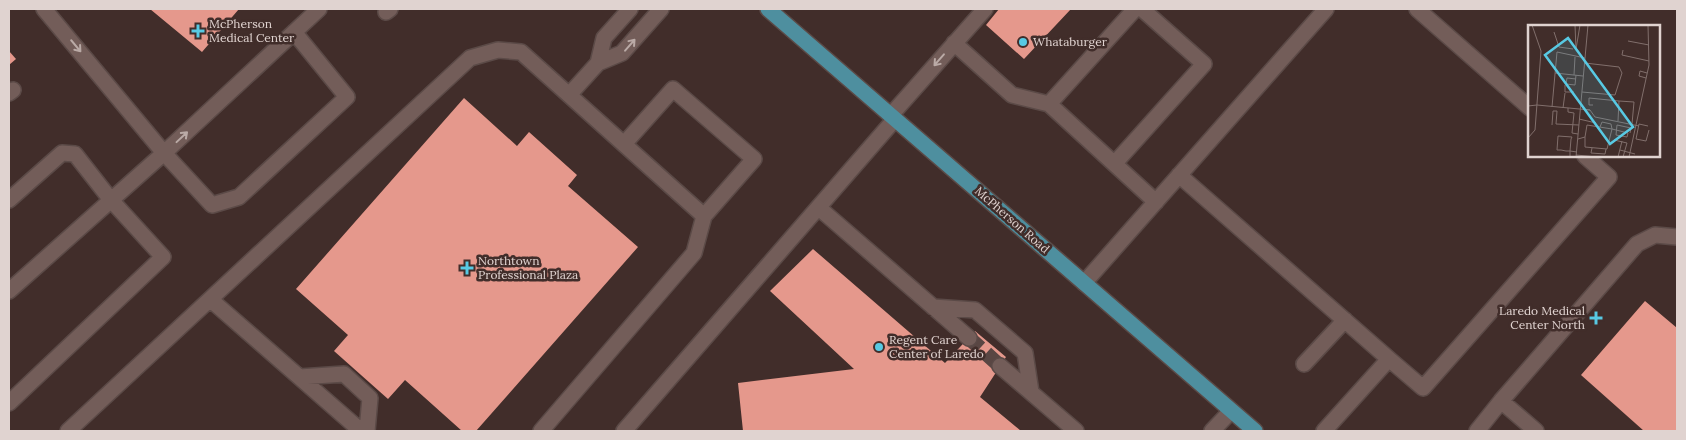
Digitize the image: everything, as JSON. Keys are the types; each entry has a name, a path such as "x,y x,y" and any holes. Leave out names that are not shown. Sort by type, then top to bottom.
{"main road":[{"name":"McPherson Road","path":"768,9 1255,431"}],"lane":[{"path":"44,9 164,153 212,205 239,197 347,97 294,32"},
{"path":"9,291 164,153 319,9"},
{"path":"598,63 604,38 630,9"},
{"path":"569,95 598,63 622,53 661,9"},
{"path":"972,24 975,9"},
{"path":"624,431 819,208 954,43 985,9"},
{"path":"1049,104 1135,9"},
{"path":"1114,164 1204,64 1142,9"},
{"path":"1084,283 1326,9"},
{"path":"1417,9 1528,106"},
{"path":"954,43 1012,95 1049,104 1156,202"},
{"path":"68,431 470,58 498,50 521,52 704,216"},
{"path":"541,431 694,253 704,216 754,159 674,89 624,144"},
{"path":"9,200 62,153 75,154 111,200 163,257 9,403"},
{"path":"1180,175 1423,388 1609,177 1587,158"},
{"path":"819,208 969,338"},
{"path":"1478,431 1501,401 1637,244 1655,235 1677,238"},
{"path":"211,300 361,431"},
{"path":"933,307 975,310 996,328 1024,353 1031,392"},
{"path":"1304,364 1345,320"},
{"path":"1324,431 1389,359"},
{"path":"1000,366 1076,431"},
{"path":"300,377 344,374 370,398 367,431"},
{"path":"1501,401 1536,431"},
{"path":"1212,431 1231,411"}],"building":[{"name":"McPherson Medical Center","path":"150,9 239,9 202,52"},
{"name":"Whataburger","path":"999,9 1071,9 1024,59 986,25"},
{"path":"9,51 16,59 9,65"},
{"name":"Northtown Professional Plaza","path":"464,98 517,146 529,132 577,175 568,186 638,247 476,431 462,431 405,380 388,399 334,351 348,335 296,289"},
{"name":"Regent Care Center of Laredo","path":"813,249 945,363 975,331 1006,357 980,397 1021,431 743,431 738,383 854,369 770,291"},
{"path":"1645,301 1677,328 1677,431 1644,431 1581,375"}],"tunnel":[{"path":"969,338 1000,366"}],"place":[{"name":"McPherson Medical Center","path":"198,31"},
{"name":"Whataburger","path":"1023,42"},
{"name":"Northtown Professional Plaza","path":"467,268"},
{"name":"Laredo Medical Center North","path":"1596,318"},
{"name":"Regent Care Center of Laredo","path":"879,347"}]}
